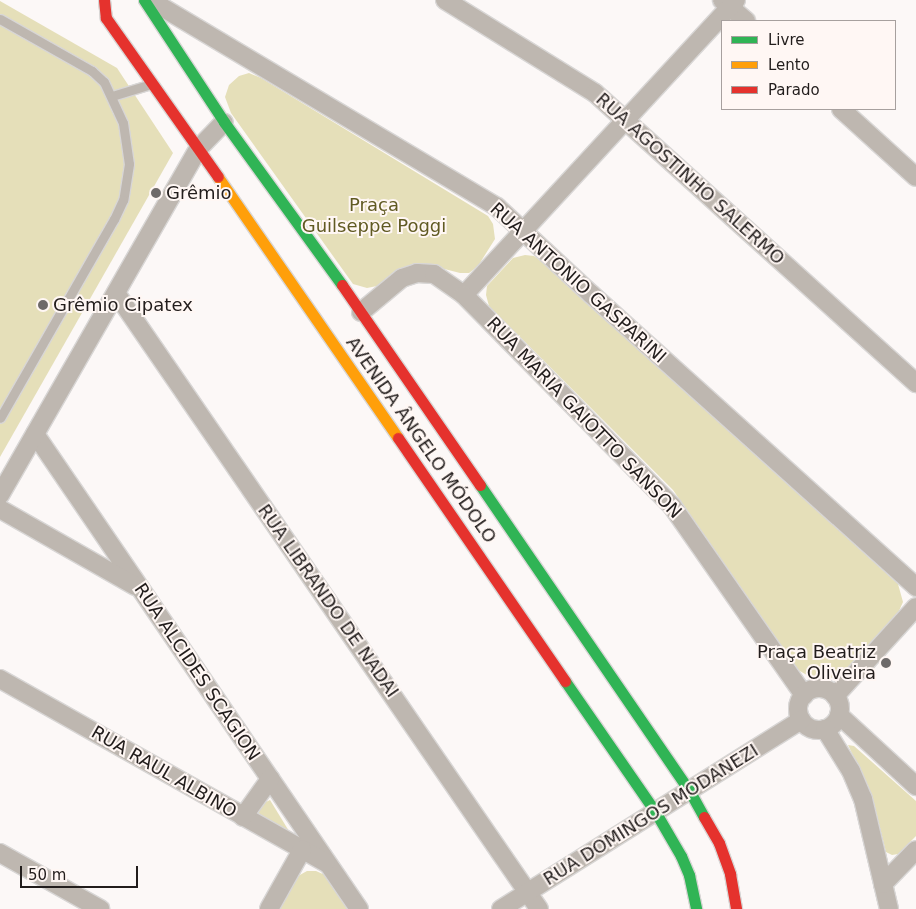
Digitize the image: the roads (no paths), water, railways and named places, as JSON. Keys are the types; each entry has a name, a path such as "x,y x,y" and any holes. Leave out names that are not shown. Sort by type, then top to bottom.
{"street":[{"name":"AVENIDA ÂNGELO MÓDOLO","path":"104,0 106,18 154,84 656,813 681,856 689,875 696,909"},
{"name":"AVENIDA ÂNGELO MÓDOLO","path":"144,0 224,122 361,312 689,790 719,843 730,874 736,909"},
{"name":"RUA ANTONIO GASPARINI","path":"150,0 497,207 916,587"},
{"name":"RUA AGOSTINHO SALERMO","path":"445,0 595,93 916,383"},
{"path":"464,295 626,119 729,2 745,20"},
{"path":"842,110 916,177"},
{"path":"0,495 198,149 224,122"},
{"name":"RUA MARIA GAIOTTO SANSON","path":"361,312 402,278 417,273 434,274 464,295 672,506 804,695"},
{"name":"RUA LIBRANDO DE NADAI","path":"116,293 539,909"},
{"name":"RUA ALCIDES SCAGION","path":"35,434 359,909"},
{"path":"0,510 140,589"},
{"path":"835,696 916,607"},
{"name":"RUA RAUL ALBINO","path":"0,679 328,864"},
{"path":"823,689 835,696 838,702 839,715 836,721 825,729 811,729 801,720 798,707 804,695 810,691 823,689"},
{"path":"839,715 916,786"},
{"name":"RUA DOMINGOS MODANEZI","path":"501,909 801,720"},
{"path":"825,729 850,771 863,799 889,909"},
{"path":"242,816 270,779"},
{"path":"269,909 302,850"},
{"path":"883,884 916,850"},
{"path":"0,853 100,909"}],"lane":[{"path":"0,19 92,71 104,82 123,123 128,146 129,164 123,200 0,418"},
{"path":"112,96 154,84"}],"place":[{"name":"Grêmio","path":"156,193"},
{"name":"Grêmio Cipatex","path":"43,305"},
{"name":"Praça Beatriz Oliveira","path":"886,663"}],"park label":[{"name":"Praça Guilseppe Poggi","path":"374,216"}]}
